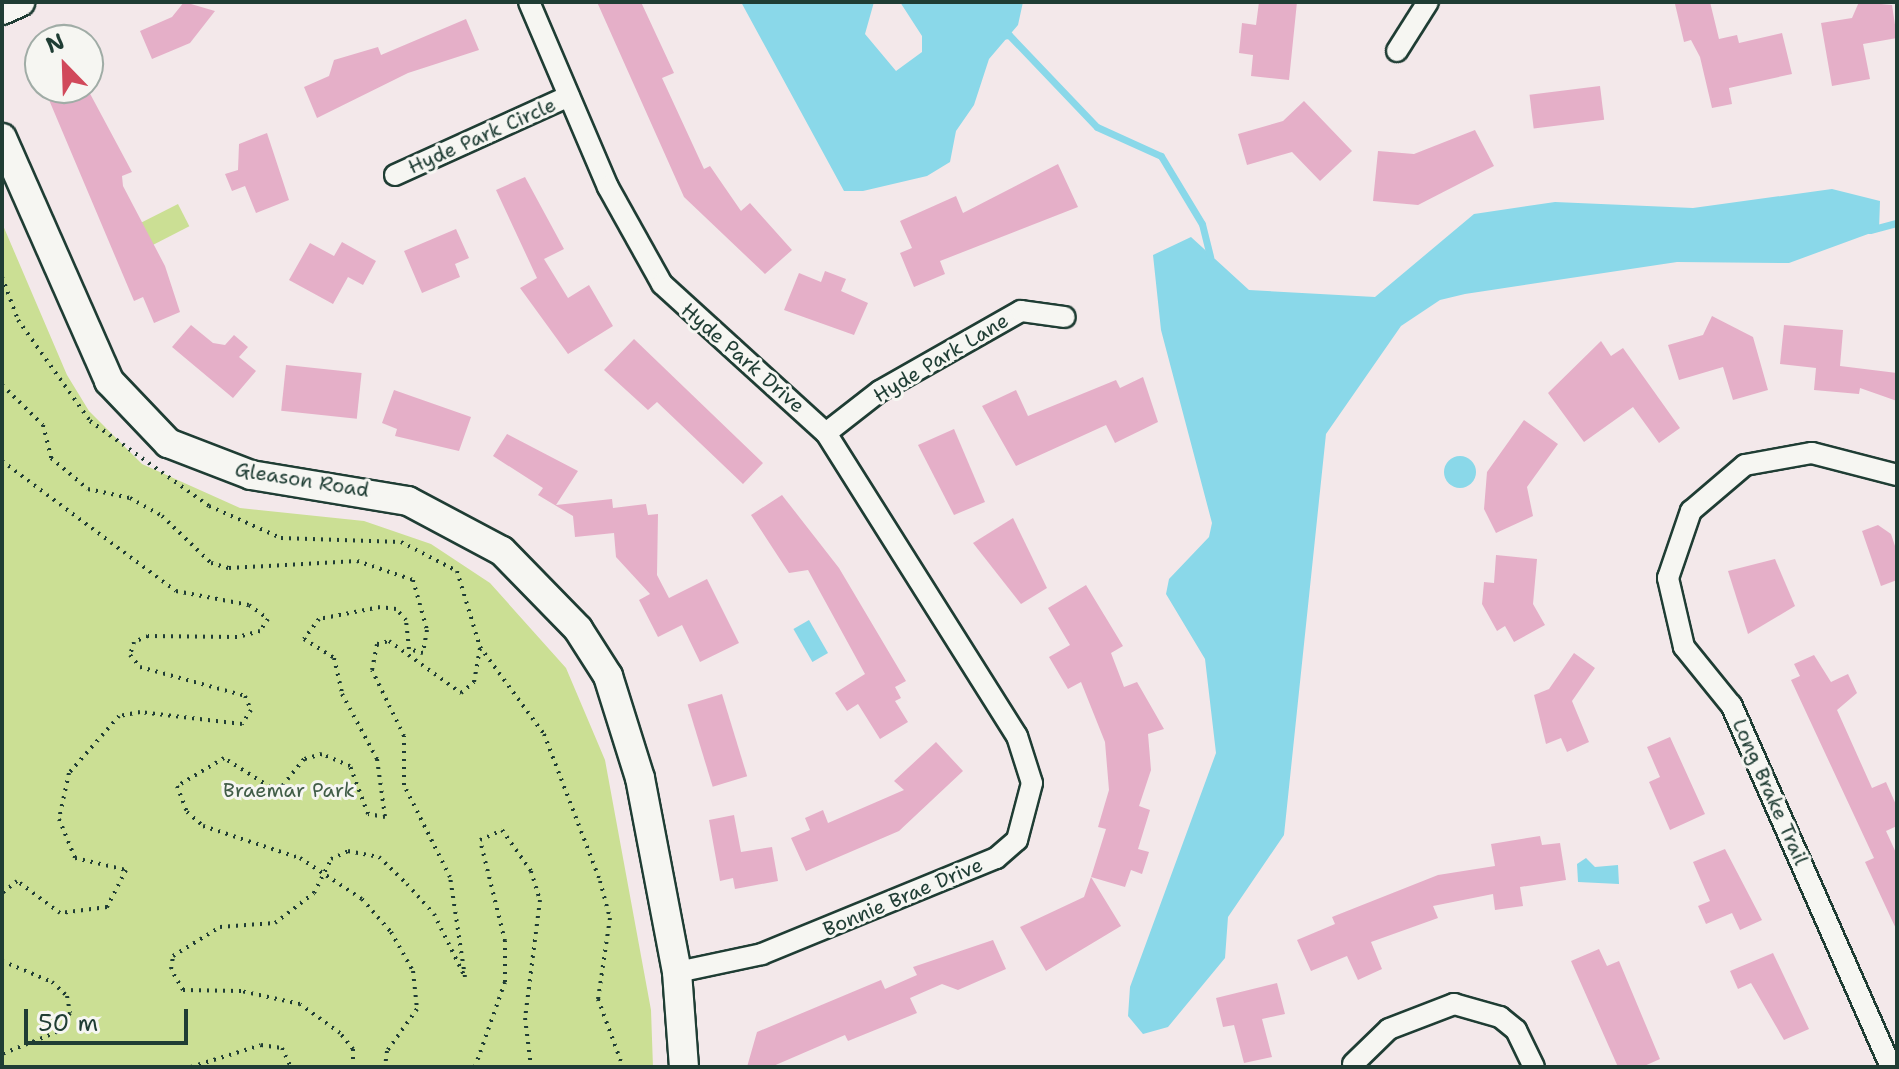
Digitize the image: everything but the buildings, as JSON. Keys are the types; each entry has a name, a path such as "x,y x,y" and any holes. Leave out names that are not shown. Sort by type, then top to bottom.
{"street":[{"path":"2,10 20,2"},
{"name":"Hyde Park Drive","path":"529,2 634,242 662,284 826,433 1017,736"},
{"path":"1397,51 1428,2"},
{"name":"Hyde Park Circle","path":"395,175 569,96"},
{"name":"Gleason Road","path":"2,138 109,381 168,443 251,475 352,486 420,506 502,551 578,629 628,726 677,972 684,1067"},
{"name":"Hyde Park Lane","path":"826,433 880,391 1021,311 1065,317"},
{"name":"Long Brake Trail","path":"1891,1067 1736,716 1684,647 1668,578 1691,511 1745,465 1812,453 1897,475"},
{"name":"Bonnie Brae Drive","path":"677,972 762,954 996,858 1017,840 1029,814 1032,783 1017,736"},
{"path":"1353,1064 1389,1029 1454,1004 1500,1017 1516,1030 1534,1067"}],"path":[{"path":"2,277 18,320 61,387 132,456 209,506 281,538 382,539 439,559 457,571 469,595 480,647 474,682 461,693 389,641 377,644 372,670 404,736 404,785 450,877 465,977 434,914 379,857 348,851 331,859 314,893 275,923 220,927 173,956 171,969 183,990 241,991 300,1004 340,1033 353,1049 353,1067"},
{"path":"2,385 43,425 51,458 88,489 130,498 162,516 211,563 255,568 357,561 413,580 427,630 423,653 409,649 406,620 396,609 380,607 319,619 304,639 334,658 342,694 377,759 385,817 368,814 350,766 322,754 304,759 282,786 270,787 224,758 177,786 187,812 203,826 300,858 362,899 413,971 417,1009 387,1051 385,1067"},
{"path":"2,461 176,591 249,605 268,619 260,631 237,637 148,636 134,642 130,655 140,667 245,696 251,710 242,724 140,712 119,716 69,773 59,819 75,858 126,870 107,907 60,913 17,881 2,893"},
{"path":"480,647 544,734 600,881 610,918 598,999 623,1067"},
{"path":"475,1067 505,982 505,941 480,840 502,830 531,871 540,900 525,1018 531,1067"},
{"path":"2,961 52,982 67,996 70,1013 57,1032 2,1054"},
{"path":"191,1067 261,1045 282,1048 291,1067"}],"green space":[{"path":"178,204 189,226 153,245 141,223"},
{"name":"Braemar Park","path":"2,223 67,375 89,411 142,464 240,508 364,521 431,544 490,583 566,668 605,760 651,1010 653,1067 2,1067"}],"water":[{"path":"741,2 874,2 865,34 896,71 922,52 922,36 900,2 1023,2 1018,25 989,59 974,105 956,131 950,162 927,176 863,191 844,191"},
{"path":"1832,189 1880,201 1879,230 1789,263 1677,262 1465,294 1440,300 1401,326 1326,434 1284,835 1228,917 1225,958 1168,1027 1143,1034 1128,1016 1130,987 1216,753 1205,659 1166,594 1169,579 1209,537 1212,523 1161,330 1153,255 1191,237 1249,290 1375,297 1474,214 1555,202 1693,208"},
{"path":"1460,456 1471,461 1476,472 1471,483 1460,488 1449,483 1444,472 1449,461"},
{"path":"809,620 828,653 812,662 793,629"},
{"path":"1586,858 1595,867 1618,865 1619,884 1578,882 1577,864"}],"waterway":[{"path":"1001,36 1009,35 1097,127 1161,156 1202,224 1210,257"},
{"path":"1870,230 1897,223"}]}
